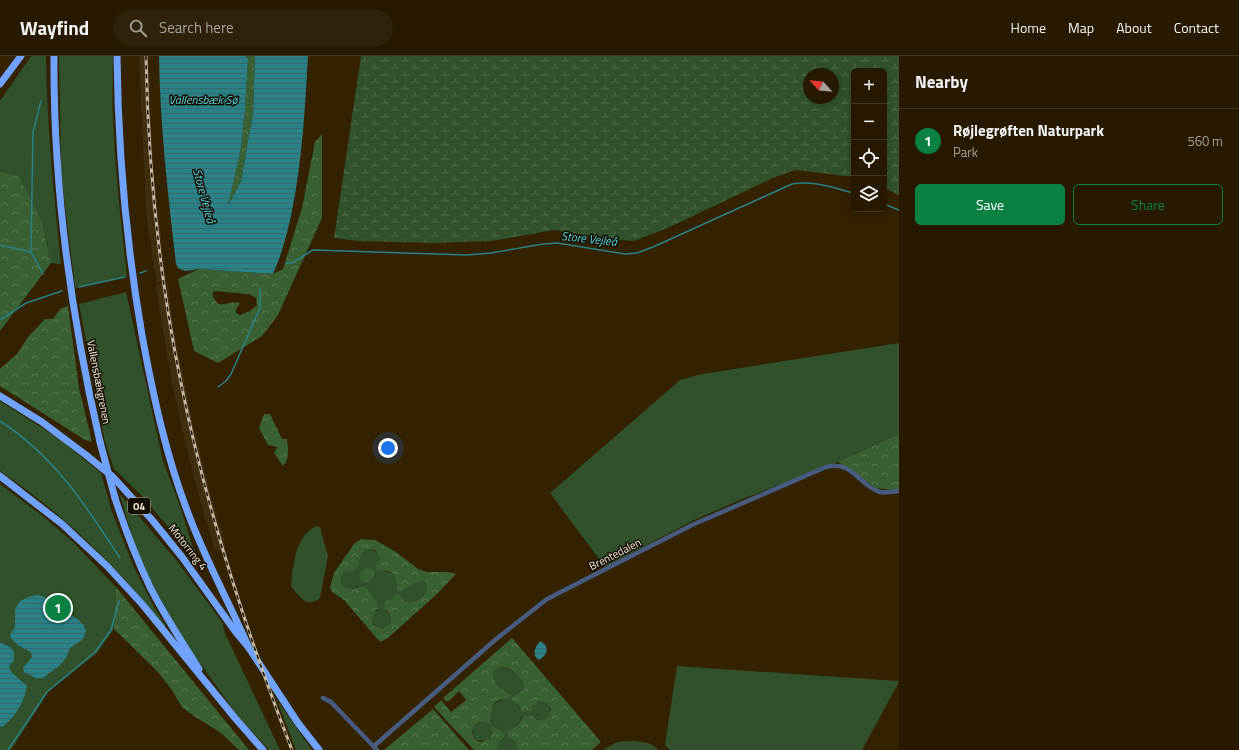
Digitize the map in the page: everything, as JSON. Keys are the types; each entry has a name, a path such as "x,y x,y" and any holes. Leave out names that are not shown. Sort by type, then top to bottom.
{"highway":[{"path":"0,84 22,56"},
{"name":"Vallensbækgrenen","path":"54,56 58,168 66,253 84,366 100,442 126,532 150,587 165,615 211,688"},
{"path":"117,56 118,118 124,199 138,310 151,379 167,447 188,512 202,548 249,648"},
{"name":"Motorring 4","path":"0,396 42,422 113,477 158,527 187,564 249,648 298,723 319,750"},
{"path":"0,476 62,524 107,566 142,604 263,750"}],"street":[{"name":"Brentedalen","path":"323,698 331,702 375,748 495,640 542,603 692,525 826,467 834,465 847,469 880,492 899,491"}],"shaded area":[{"path":"139,56 148,56 153,167 165,275 165,280 157,282 146,211"},
{"path":"166,282 191,416 211,497 225,544 224,549 218,551 214,549 199,497 172,384 156,289 157,284"}],"green space":[{"path":"31,56 46,56 49,134 61,264 51,263 42,222 5,172 0,171 0,101"},
{"path":"59,56 113,56 115,157 127,276 75,288 61,171"},
{"path":"245,56 255,56 253,113 241,181 227,206 241,148 248,59"},
{"path":"361,56 899,56 899,195 887,189 887,68 851,68 851,177 796,170 775,177 670,227 634,241 609,239 554,230 492,241 435,243 358,241 334,238"},
{"path":"322,134 322,218 278,315 262,336 218,363 194,351 178,279 199,269 273,274 283,269 302,208 315,142","holes":["213,291 249,294 256,298 257,305 250,311 240,315 236,313 236,309 240,303 234,302 218,304 213,297"]},
{"path":"0,171 19,177 42,222 51,263 0,331"},
{"path":"126,292 163,461 181,509 197,561 143,497 114,469 105,442 79,304"},
{"path":"68,306 79,388 92,442 85,440 0,386 0,369 17,354 28,337 45,319 53,319 61,308"},
{"path":"899,343 899,434 838,462 745,498 692,521 605,567 550,493 680,380 702,374"},
{"path":"0,401 58,438 101,473 112,512 134,567 154,607 166,626 164,627 128,583 88,542 46,505 0,471"},
{"path":"264,414 270,414 282,439 287,439 288,456 283,466 274,453 278,447 268,445 259,428"},
{"path":"899,434 899,489 892,490 876,488 838,462"},
{"path":"0,484 44,517 74,543 116,587 114,629 97,653 48,692 11,750 0,750"},
{"path":"119,493 177,561 222,622 225,633 280,750 269,750 237,715 177,631 139,558"},
{"path":"317,526 320,527 328,556 320,598 315,601 307,602 300,598 291,586 294,560 296,552 304,536"},
{"path":"361,539 375,540 396,552 418,569 427,572 447,572 456,574 436,595 388,638 380,642 344,600 332,592 330,587 334,573 354,544","holes":["368,549 375,550 380,558 376,566 377,571 391,572 395,576 398,591 402,592 416,583 425,581 427,584 427,588 423,596 416,601 404,601 396,594 391,600 385,601 383,608 389,612 391,618 390,624 383,628 374,626 372,620 378,607 368,590 363,586 352,589 346,588 343,587 340,582 343,573 346,571 352,572 359,565 360,557 363,552"]},
{"path":"368,549 377,553 380,558 378,563 380,571 392,574 396,578 396,585 402,592 419,582 425,581 427,584 425,593 418,599 410,602 401,599 385,610 391,615 391,622 384,628 379,628 372,621 377,610 363,586 347,589 340,583 342,575 359,563 361,554"},
{"path":"366,568 372,568 375,575 369,582 362,581 359,578 362,571"},
{"path":"116,587 249,750 239,750 221,733 182,707 172,690 157,671 114,629"},
{"path":"512,638 601,742 592,750 518,750 516,742 508,737 508,731 517,726 524,716 533,716 537,720 544,720 549,716 551,709 547,703 539,701 533,706 531,711 522,712 518,704 512,700 513,696 523,690 524,684 514,672 505,667 497,668 493,672 496,683 511,694 509,699 498,700 492,709 491,723 489,724 483,722 475,725 472,733 476,740 482,742 490,738 492,733 491,727 493,726 503,731 505,737 499,742 498,750 474,750 434,707 441,700 451,712 466,700 459,691 449,701 446,701 443,698"},
{"path":"677,666 899,682 862,750 670,750 665,745"},
{"path":"501,667 509,669 515,673 525,684 523,690 513,696 522,712 532,709 536,703 540,701 547,703 550,707 550,715 548,718 541,720 533,716 522,717 517,726 508,731 509,738 516,742 518,750 498,750 499,742 504,738 503,731 494,726 491,727 492,733 490,737 485,741 476,740 472,733 475,724 481,722 492,722 490,715 492,707 511,694 496,683 493,672 495,668"},
{"path":"279,703 312,750 296,750"},
{"path":"433,709 469,750 384,750"},
{"path":"628,741 648,743 658,750 603,750 617,742"}],"water":[{"name":"Vallensbæk Sø","path":"159,56 245,56 248,59 241,148 228,205 241,181 253,113 255,56 308,56 306,96 295,196 285,238 273,274 199,269 186,271 179,269 176,264 167,186"},
{"path":"37,595 45,597 64,612 76,618 83,624 86,631 83,639 70,648 66,658 59,666 43,678 36,678 24,672 23,668 32,657 31,652 16,643 10,635 15,627 15,610 19,602 28,597"},
{"path":"540,641 545,645 547,650 544,656 539,660 534,653 535,648"},
{"path":"1,642 11,648 14,652 14,660 9,666 11,672 27,686 24,698 18,709 11,719 2,727 0,726"}],"waterway":[{"path":"31,252 33,132 41,101"},
{"name":"Store Vejleå","path":"286,263 292,263 313,250 467,255 557,243 625,254 637,253 792,184 815,184 851,192"},
{"name":"Store Vejleå","path":"887,205 899,210"},
{"path":"0,245 31,252 43,274"},
{"path":"140,273 146,271"},
{"path":"79,287 125,277"},
{"path":"218,387 226,381 231,374 260,308 260,288"},
{"path":"0,320 26,303 62,291"},
{"path":"0,421 20,435 37,450 68,483 120,558"},
{"path":"8,750 47,692 95,652 111,630 119,601"}],"railway":[{"path":"146,56 149,138 156,221 173,343 181,383 202,477 215,523 243,615 292,750"}],"place":[{"name":"Røjlegrøften Naturpark","path":"58,608"}]}
